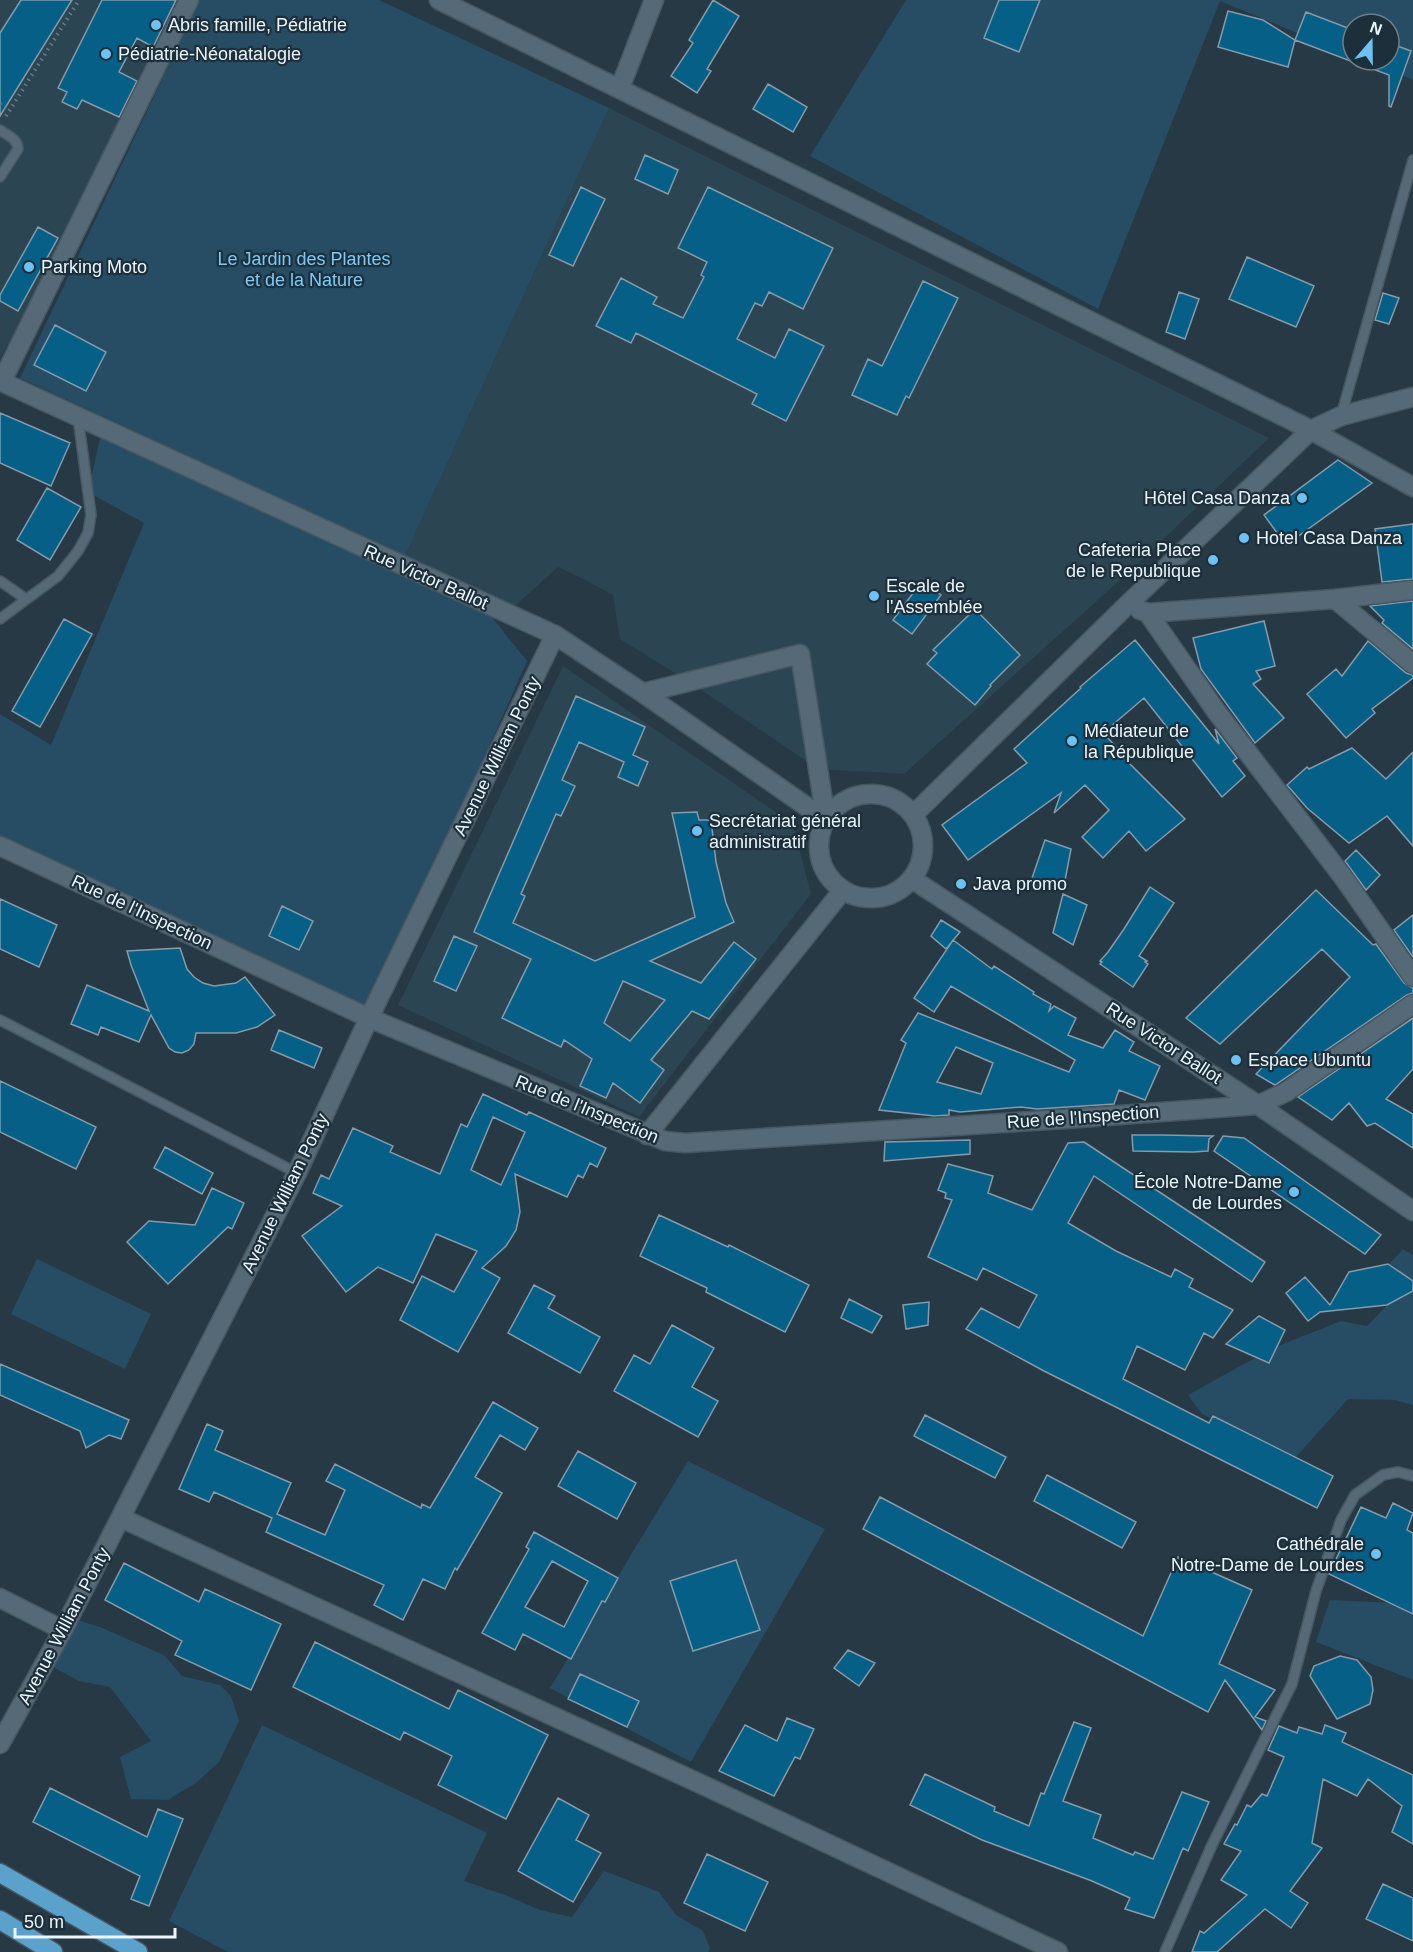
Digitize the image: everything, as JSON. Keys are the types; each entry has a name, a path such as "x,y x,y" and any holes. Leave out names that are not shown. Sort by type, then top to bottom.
{"highway":[{"path":"0,1874 138,1952"},
{"path":"0,1920 52,1952"}],"street":[{"path":"1,381 189,0"},
{"path":"439,0 1311,430 1413,487"},
{"path":"620,88 654,0"},
{"name":"Rue Victor Ballot","path":"1,381 555,636 643,693 826,820"},
{"path":"913,815 1126,606 1311,430 1341,417 1413,397"},
{"path":"1126,606 1148,613 1335,599 1413,590"},
{"path":"1335,599 1413,664"},
{"path":"1148,613 1216,711 1343,877 1413,977"},
{"name":"Avenue William Ponty","path":"0,1744 63,1630 297,1173 369,1018 555,636"},
{"path":"643,693 800,654 826,820"},
{"path":"868,794 876,794 893,799 913,815 921,830 923,847 920,864 912,879 894,893 880,898 864,898 843,890 830,879 819,854 819,837 826,820 843,802 868,794"},
{"name":"Rue de l'Inspection","path":"0,846 369,1018 665,1141 685,1143 1258,1105"},
{"name":"Rue Victor Ballot","path":"912,879 1258,1105 1413,1211"},
{"path":"647,1135 843,890"},
{"path":"1258,1105 1286,1092 1413,1004"},
{"path":"121,1518 703,1785 1058,1952"},
{"path":"0,1598 63,1630"}],"lane":[{"path":"0,130 16,140 18,149 0,177"},
{"path":"1341,417 1413,160"},
{"path":"0,619 58,576 78,551 88,533 91,515 78,417"},
{"path":"0,581 26,599"},
{"path":"0,1020 297,1173"},
{"path":"1165,1952 1212,1845 1292,1684 1316,1591 1341,1520 1355,1495 1383,1474 1398,1472 1413,1476"}],"path":[{"path":"0,124 79,0"},
{"path":"0,104 10,111"}],"shaded area":[{"path":"0,0 180,0 25,316 0,358"},
{"path":"609,108 1269,438 1128,573 904,774 818,769 688,681 620,639 613,595 585,580 558,567 515,606 405,556"},
{"path":"563,666 793,824 811,894 639,1117 398,1005"}],"green space":[{"name":"Le Jardin des Plantes et de la Nature","path":"200,0 379,0 609,108 405,556 20,378"},
{"path":"906,0 1413,0 1413,80 1393,72 1401,72 1401,12 1341,12 1341,51 1220,1 1098,309 810,156"},
{"path":"102,429 479,601 527,661 369,1018 0,845 0,714 51,745 144,523 88,492"},
{"path":"1403,1249 1413,1255 1413,1405 1395,1400 1348,1399 1296,1457 1202,1414 1188,1395 1273,1348 1341,1321 1367,1326 1402,1290 1381,1273"},
{"path":"37,1259 151,1314 125,1369 11,1314"},
{"path":"688,1461 825,1529 691,1762 550,1688"},
{"path":"1330,1600 1413,1604 1413,1680 1316,1642"},
{"path":"70,1618 100,1627 164,1655 182,1676 220,1685 231,1696 239,1721 219,1762 196,1783 168,1800 131,1799 120,1757 151,1741 110,1687 79,1681 51,1666"},
{"path":"262,1725 487,1833 464,1881 540,1910 572,1917 604,1871 659,1892 676,1915 703,1931 710,1948 708,1952 228,1952 169,1921"}],"building":[{"path":"21,0 72,0 0,116 0,33"},
{"name":"Pédiatrie-Néonatalogie","path":"102,0 176,0 153,47 137,38 119,72 137,81 119,117 82,100 77,109 62,102 67,92 58,88"},
{"path":"713,0 739,16 707,69 711,71 697,93 671,76 693,43 689,40"},
{"path":"999,0 1040,0 1019,52 984,38"},
{"path":"1228,11 1263,20 1295,40 1288,67 1218,47"},
{"path":"1306,12 1341,25 1341,57 1295,40"},
{"path":"1401,47 1411,51 1391,107 1389,106 1389,75 1381,72 1401,72"},
{"path":"768,84 807,107 793,132 753,109"},
{"path":"645,155 678,170 668,194 635,179"},
{"path":"581,187 605,199 573,266 549,255"},
{"path":"708,187 833,248 803,309 769,292 762,306 755,303 737,339 775,358 789,329 824,346 786,421 752,404 757,394 636,333 631,343 596,326 621,278 657,297 653,304 683,318 704,277 701,275 707,262 678,248"},
{"name":"Parking Moto","path":"38,227 58,238 18,311 0,301 0,295"},
{"path":"1247,257 1314,286 1296,327 1229,299"},
{"path":"923,281 958,298 909,398 906,396 897,415 852,395 868,359 882,366"},
{"path":"1179,292 1199,299 1185,339 1166,332"},
{"path":"1383,293 1399,298 1389,324 1375,320"},
{"path":"55,325 106,352 86,391 34,365"},
{"path":"0,413 70,443 51,486 0,463"},
{"path":"1338,460 1372,483 1286,545 1264,515"},
{"path":"47,488 81,507 50,560 17,540"},
{"path":"1413,524 1413,579 1382,582 1375,529"},
{"path":"922,581 941,595 912,634 893,620"},
{"path":"1413,601 1413,649 1382,623 1384,620 1370,606"},
{"path":"975,609 1020,655 990,685 975,705 927,664 937,653 933,650"},
{"path":"64,619 92,634 40,727 12,711"},
{"path":"1264,621 1275,666 1256,671 1261,679 1253,684 1284,718 1255,743 1201,669 1193,638"},
{"path":"1135,640 1219,744 1215,729 1237,758 1233,761 1245,776 1222,797 1144,698 1103,733 1121,752 1120,754 1185,819 1146,851 1129,831 1103,858 1082,837 1109,810 1085,785 1054,813 1061,793 968,860 942,825 1027,763 1014,749 1080,687"},
{"path":"1368,641 1406,673 1413,675 1413,678 1372,709 1375,713 1346,738 1307,694 1336,669 1342,676"},
{"path":"576,696 645,727 633,755 648,762 638,786 618,777 624,762 579,742 562,780 575,786 561,816 556,814 521,894 525,896 513,923 595,961 695,917 672,813 697,812 699,820 711,820 716,862 726,903 734,922 650,961 701,983 734,942 756,959 709,1019 692,1011 651,1060 664,1070 640,1103 613,1083 606,1098 580,1086 592,1059 564,1040 561,1047 502,1018 531,959 474,932","holes":["623,981 665,1000 630,1041 604,1023"]},
{"path":"1352,748 1386,779 1413,752 1413,846 1387,816 1349,843 1307,808 1287,785 1307,767 1309,769"},
{"path":"1045,840 1071,849 1063,891 1029,887"},
{"path":"1356,850 1380,875 1366,890 1345,861"},
{"path":"1150,887 1174,903 1139,956 1148,964 1133,987 1100,964 1102,962 1100,961 1124,929"},
{"path":"1316,890 1373,945 1376,944 1404,983 1413,988 1413,993 1275,1085 1256,1074 1350,977 1322,949 1220,1044 1186,1018"},
{"path":"1063,894 1087,905 1073,945 1053,933"},
{"path":"0,899 57,925 39,967 0,949"},
{"path":"282,906 313,921 299,950 269,936"},
{"path":"1413,915 1413,957 1394,930"},
{"path":"941,920 960,932 946,949 931,936"},
{"path":"454,936 477,946 456,991 434,981"},
{"path":"953,940 992,969 994,966 1051,1004 1049,1011 1054,1006 1076,1018 1068,1035 1103,1048 1115,1030 1134,1042 1129,1051 1160,1066 1145,1100 1119,1090 1114,1104 1037,1109 1021,1107 960,1112 949,1110 949,1115 935,1116 879,1110 906,1043 901,1040 918,1013 1069,1072 1075,1060 951,986 934,1012 914,998","holes":["956,1047 993,1063 981,1094 937,1082"]},
{"path":"180,948 187,969 194,977 214,986 236,983 245,977 275,1015 257,1027 236,1033 196,1033 194,1044 182,1053 169,1048 151,1015 139,1042 101,1027 98,1035 71,1024 87,985 149,1011 127,951"},
{"path":"1413,1018 1413,1069 1386,1099 1413,1114 1413,1148 1375,1123 1367,1126 1349,1103 1332,1120 1298,1097"},
{"path":"279,1030 322,1048 314,1068 271,1050"},
{"path":"0,1081 96,1127 76,1169 0,1132"},
{"path":"483,1094 527,1115 529,1112 606,1148 597,1167 590,1163 583,1178 578,1175 567,1197 515,1174 520,1212 516,1230 506,1246 482,1268 500,1278 458,1352 400,1320 422,1276 454,1292 477,1251 436,1234 413,1283 378,1267 346,1292 302,1236 342,1206 313,1193 321,1175 329,1179 353,1128 393,1146 390,1152 440,1174 461,1124 467,1127","holes":["493,1117 525,1132 501,1185 471,1170"]},
{"path":"1132,1135 1213,1136 1209,1139 1208,1151 1193,1152 1133,1151"},
{"path":"1223,1136 1244,1138 1381,1235 1365,1254 1214,1151"},
{"path":"970,1140 970,1154 884,1161 885,1142"},
{"path":"1084,1142 1265,1262 1252,1282 1094,1176 1068,1223 1116,1251 1171,1277 1175,1269 1193,1279 1189,1287 1233,1310 1213,1338 1204,1333 1185,1370 1137,1346 1123,1379 1209,1423 1213,1416 1333,1476 1317,1508 1044,1371 966,1329 981,1308 1019,1328 1037,1295 983,1268 977,1280 928,1257 952,1200 945,1198 946,1193 938,1190 948,1164 993,1176 988,1193 1032,1210 1068,1143"},
{"path":"165,1147 213,1173 202,1194 154,1168"},
{"path":"212,1188 244,1203 232,1229 228,1227 168,1284 127,1242 149,1221 195,1225"},
{"path":"659,1215 728,1247 729,1245 809,1285 785,1332 706,1292 707,1288 640,1256"},
{"path":"1388,1264 1413,1281 1413,1291 1387,1305 1320,1312 1308,1321 1286,1293 1305,1277 1330,1305 1349,1272"},
{"path":"534,1285 555,1296 548,1308 600,1337 580,1373 508,1333"},
{"path":"849,1299 882,1316 872,1333 841,1318"},
{"path":"929,1302 928,1325 906,1329 903,1305"},
{"path":"1259,1316 1285,1330 1269,1363 1226,1344"},
{"path":"672,1325 714,1348 692,1387 718,1401 698,1437 614,1391 634,1355 650,1364"},
{"path":"0,1364 129,1420 121,1439 109,1435 86,1448 80,1431 0,1395"},
{"path":"493,1402 538,1428 525,1450 500,1435 475,1477 502,1493 457,1570 455,1568 445,1589 423,1579 403,1620 374,1605 384,1585 266,1532 272,1518 214,1492 209,1502 179,1489 207,1424 223,1431 215,1450 291,1483 277,1514 325,1535 345,1490 326,1481 335,1464 421,1508 422,1504 430,1508"},
{"path":"925,1415 1006,1457 995,1478 914,1436"},
{"path":"578,1451 636,1483 617,1519 558,1486"},
{"path":"1047,1475 1136,1522 1122,1548 1034,1501"},
{"path":"880,1497 1143,1636 1178,1557 1252,1590 1219,1664 1275,1690 1255,1717 1266,1721 1262,1730 1225,1680 1208,1712 863,1529"},
{"name":"Cathédrale Notre-Dame de Lourdes","path":"1393,1503 1413,1513 1407,1530 1413,1533 1413,1614 1329,1574 1361,1507 1386,1518"},
{"path":"534,1532 618,1578 605,1602 602,1601 571,1659 523,1634 515,1650 482,1633 529,1549 526,1547","holes":["552,1561 588,1581 564,1627 525,1607"]},
{"path":"736,1560 760,1630 693,1651 670,1581"},
{"path":"124,1563 199,1602 205,1589 281,1624 251,1690 175,1655 182,1641 105,1600"},
{"path":"315,1642 449,1709 458,1690 548,1735 506,1819 438,1785 452,1756 404,1732 400,1740 293,1687"},
{"path":"848,1650 875,1663 859,1686 834,1668"},
{"path":"1340,1656 1357,1660 1371,1677 1373,1690 1370,1704 1337,1719 1310,1676 1314,1666"},
{"path":"580,1674 639,1701 627,1727 568,1699"},
{"path":"787,1718 814,1729 800,1759 795,1757 774,1796 719,1771 745,1725 777,1741"},
{"path":"1074,1722 1091,1728 1063,1801 1101,1815 1093,1838 1133,1855 1135,1852 1153,1859 1182,1792 1209,1802 1188,1851 1183,1848 1154,1918 1125,1909 1130,1898 1092,1881 982,1840 910,1805 925,1774 995,1807 994,1811 1029,1826 1041,1793 1044,1794"},
{"path":"1325,1725 1346,1733 1342,1742 1413,1775 1413,1844 1392,1832 1402,1806 1368,1779 1357,1796 1323,1779 1312,1843 1322,1848 1290,1891 1308,1903 1291,1928 1265,1909 1217,1952 1192,1952 1200,1931 1204,1933 1247,1895 1221,1880 1241,1851 1224,1844 1247,1805 1251,1807 1262,1794 1267,1796 1284,1757 1268,1750 1279,1726 1297,1733 1299,1727 1322,1734"},
{"path":"50,1788 147,1837 158,1809 183,1819 149,1906 131,1899 140,1876 33,1822"},
{"path":"558,1798 589,1815 576,1840 601,1853 573,1902 518,1871"},
{"path":"707,1854 768,1882 745,1931 684,1903"},
{"path":"1383,1884 1413,1898 1413,1941 1366,1919"}],"place":[{"name":"Abris famille, Pédiatrie","path":"156,25"},
{"name":"Pédiatrie-Néonatalogie","path":"106,54"},
{"name":"Parking Moto","path":"29,267"},
{"name":"Hôtel Casa Danza","path":"1302,498"},
{"name":"Hotel Casa Danza","path":"1244,538"},
{"name":"Cafeteria Place de le Republique","path":"1213,560"},
{"name":"Escale de l'Assemblée","path":"874,596"},
{"name":"Médiateur de la République","path":"1072,741"},
{"name":"Secrétariat général administratif","path":"697,831"},
{"name":"Java promo","path":"961,884"},
{"name":"Espace Ubuntu","path":"1236,1060"},
{"name":"École Notre-Dame de Lourdes","path":"1294,1192"},
{"name":"Cathédrale Notre-Dame de Lourdes","path":"1376,1554"}]}
